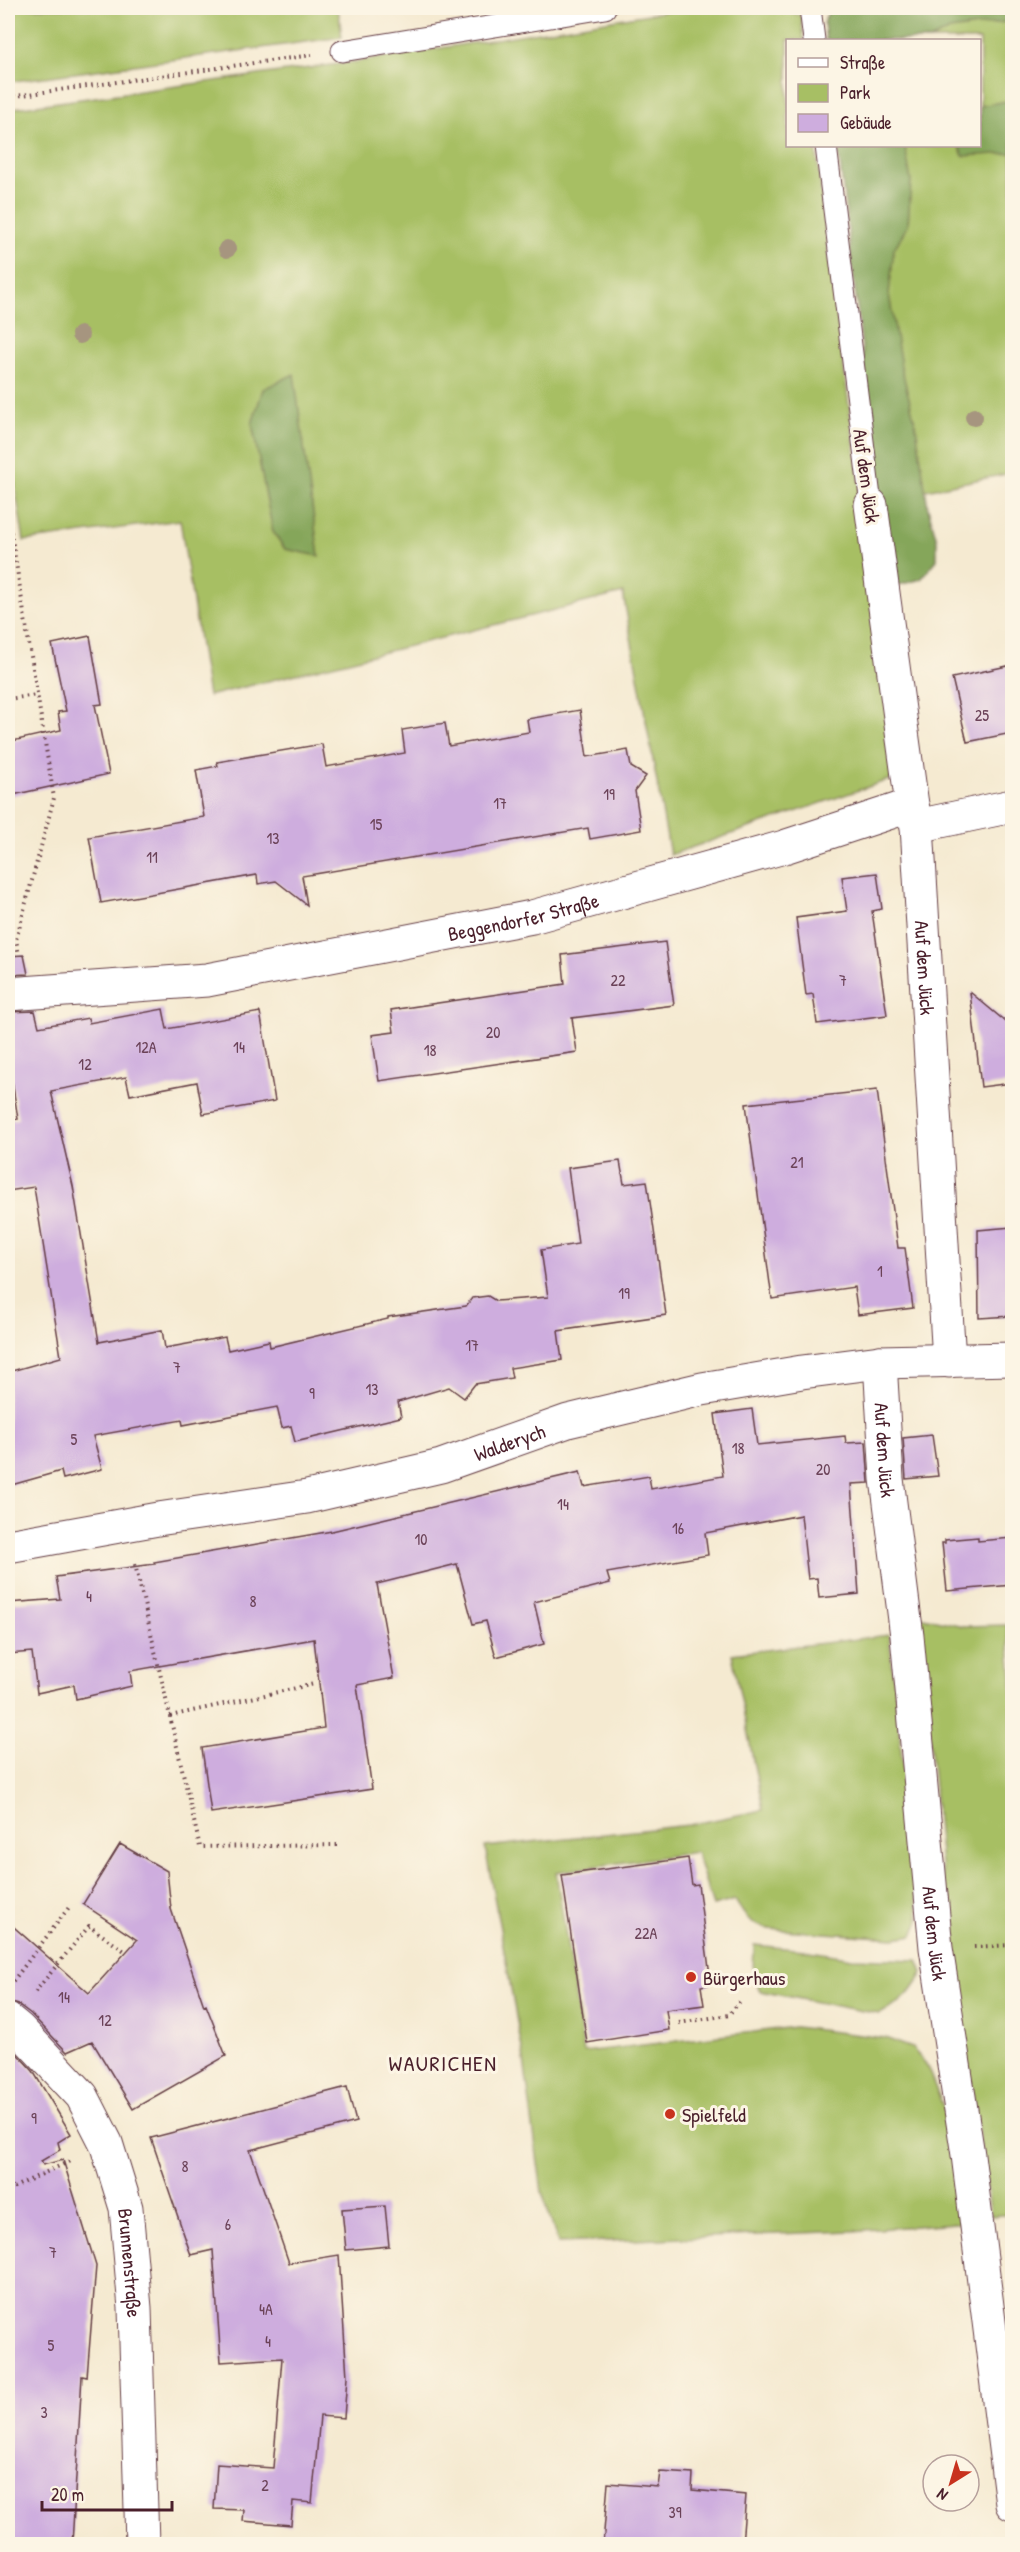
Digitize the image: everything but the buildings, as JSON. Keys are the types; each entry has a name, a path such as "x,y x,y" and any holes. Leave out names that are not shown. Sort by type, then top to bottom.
{"street":[{"name":"Auf dem Jück","path":"871,505 914,815 949,1361"},
{"name":"Beggendorfer Straße","path":"17,993 207,980 532,917 784,847 914,815 1012,806"},
{"name":"Walderych","path":"8,1546 307,1497 441,1466 568,1421 702,1389 802,1372 880,1362 1012,1359"},
{"name":"Auf dem Jück","path":"880,1362 887,1479 907,1636 936,1948 968,2155 1012,2504"},
{"name":"Brunnenstraße","path":"9,2021 82,2096 106,2143 126,2208 135,2308 142,2544"}],"lane":[{"path":"342,51 604,8"},
{"path":"810,8 814,39"},
{"name":"Auf dem Jück","path":"826,147 871,505"}],"path":[{"path":"8,97 342,51"},
{"path":"8,514 54,798 16,940 17,993"},
{"path":"8,699 37,695"},
{"path":"126,1525 200,1847 337,1845"},
{"path":"170,1716 314,1684"},
{"path":"8,1989 70,1906"},
{"path":"9,2021 89,1926 126,1952"},
{"path":"679,2023 729,2015 740,2001"},
{"path":"8,2190 106,2143"}],"green space":[{"path":"8,8 338,8 342,37 8,82"},
{"path":"686,8 768,8 801,15 804,39 786,39 786,147 816,147 828,252 896,750 897,777 670,855 623,593 208,696 180,520 24,541 8,443 8,109 361,61"},
{"path":"830,8 1012,8 1012,473 880,499 838,147 981,147 981,39 826,39 824,22"},
{"path":"830,8 1012,8 1012,21 950,30 932,39 826,39 824,22"},
{"path":"1012,100 1012,153 963,156 959,147 981,147 981,106"},
{"path":"838,147 905,147 911,181 908,225 894,249 889,294 901,366 916,426 928,508 937,540 937,560 921,579 895,586 880,499"},
{"path":"294,374 319,556 285,549 273,532 252,424 263,389"},
{"path":"919,1616 963,1626 1007,1625 1012,1677 1012,2214 991,2216 945,1910"},
{"path":"889,1635 919,1921 913,1935 894,1938 769,1929 757,1925 749,1919 735,1900 713,1906 696,1852 556,1872 584,2052 795,2027 885,2038 912,2048 926,2064 946,2114 968,2222 852,2231 558,2243 542,2192 524,2060 485,1847 689,1825 763,1810 732,1654"},
{"path":"754,1945 852,1958 918,1960 923,1973 904,1998 893,2007 878,2014 760,1991 753,1973"}],"place":[{"name":"Bürgerhaus","path":"691,1977"},
{"name":"Spielfeld","path":"670,2114"}],"district":[{"name":"WAURICHEN","path":"443,2063"}]}
